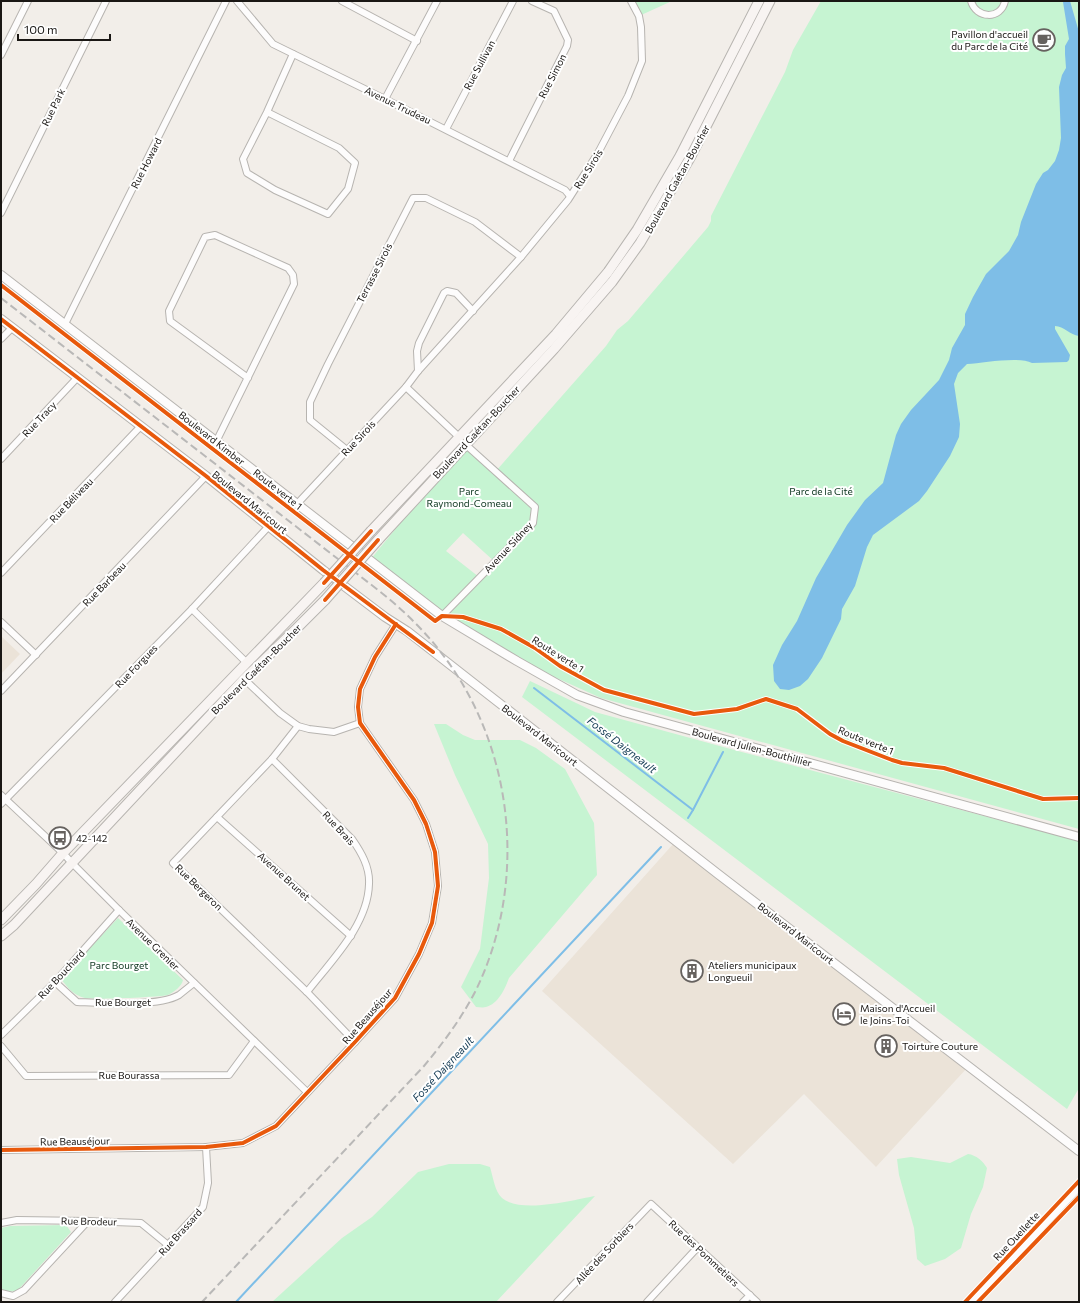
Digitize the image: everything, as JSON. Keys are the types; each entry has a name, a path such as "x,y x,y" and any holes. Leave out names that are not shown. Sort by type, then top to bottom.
{"main road":[{"name":"Boulevard Gaétan-Boucher","path":"1,920 36,884 63,853 386,522 462,440 578,309 608,272 632,238 680,156 759,1"},
{"name":"Boulevard Gaétan-Boucher","path":"462,440 554,349 612,282 640,243 694,151 770,1"},
{"name":"Boulevard Gaétan-Boucher","path":"1,936 14,924 244,679 325,600 386,522"}],"street":[{"path":"1,54 28,1"},
{"name":"Rue Park","path":"1,213 106,1"},
{"name":"Rue Howard","path":"65,324 226,1"},
{"name":"Avenue Trudeau","path":"237,1 272,44 509,161 565,190 570,196"},
{"path":"342,1 417,41"},
{"path":"385,99 437,1"},
{"name":"Rue Sullivan","path":"446,129 513,1"},
{"name":"Rue Simon","path":"509,161 567,46 568,40 554,12 532,1"},
{"name":"Rue Sirois","path":"297,504 406,387 418,371 521,257 570,196 598,152 628,96 642,61 641,27 639,16 631,1"},
{"path":"971,1 977,12 988,16 1002,9 1005,1"},
{"path":"267,112 339,148 355,163 348,189 328,214 275,190 247,173 243,159 267,112 293,54"},
{"name":"Terrasse Sirois","path":"347,450 310,420 310,402 331,357 414,198 426,198 475,222 521,257"},
{"path":"216,442 248,378 294,284 293,275 288,268 215,235 205,237 169,311 170,321 248,378"},
{"name":"Boulevard Kimber","path":"1,275 442,616"},
{"path":"418,371 417,351 419,343 444,293 447,291 456,293 472,311"},
{"name":"Boulevard Maricourt","path":"1,319 1079,1151"},
{"path":"1,340 12,328"},
{"name":"Rue Tracy","path":"1,459 77,378"},
{"name":"Avenue Sidney","path":"406,387 535,506 533,523 442,616"},
{"name":"Rue Béliveau","path":"1,573 140,427"},
{"name":"Rue Barbeau","path":"1,691 206,476"},
{"name":"Rue Forgues","path":"3,799 192,609 269,526"},
{"path":"192,609 247,663"},
{"name":"Boulevard Julien-Bouthillier","path":"442,616 577,695 624,712 1079,837"},
{"path":"1,622 36,655"},
{"path":"244,679 280,713 298,726 334,732 360,723 358,707 360,689 375,657 396,624"},
{"name":"Rue Beauséjour","path":"1,1150 206,1147 243,1143 276,1126 395,998 419,954 432,923 438,886 435,852 426,824 414,800 360,723"},
{"name":"Rue Bergeron","path":"298,726 272,759 173,863 307,992 355,1042"},
{"name":"Rue Brais","path":"272,759 352,839 360,851 367,867 369,883 367,899 361,918 351,936 307,992"},
{"name":"Avenue Grenier","path":"3,799 63,853 119,910 307,1092"},
{"name":"Avenue Brunet","path":"217,817 351,936"},
{"name":"Rue Bouchard","path":"1,1035 55,982 119,910"},
{"name":"Rue Bourget","path":"55,982 77,1002 100,1003 156,1002 178,995 194,983"},
{"name":"Rue Bourassa","path":"1,1046 26,1076 229,1075 254,1041"},
{"name":"Rue Brassard","path":"115,1302 203,1207 208,1183 206,1147"},
{"name":"Rue Ouellette","path":"972,1302 1079,1188"},
{"name":"Rue des Pommetiers","path":"651,1204 757,1302"},
{"name":"Allée des Sorbiers","path":"557,1302 651,1204"},
{"name":"Rue Brodeur","path":"1,1223 17,1220 88,1220 141,1223 168,1245"},
{"path":"1,1294 13,1296 24,1290 88,1220"},
{"path":"647,1302 698,1247"},
{"path":"743,1302 750,1295"}],"shaded area":[{"path":"1,636 20,654 1,674"},
{"path":"674,843 967,1068 876,1167 804,1094 733,1164 542,991"}],"green space":[{"path":"631,1 672,1 639,16"},
{"name":"Parc de la Cité","path":"821,1 1079,1 1079,829 601,698 550,675 444,615 495,562 463,533 446,551 479,577 442,616 370,560 465,444 496,471 606,346 617,330 628,321 708,227 711,221 711,216 785,72 793,50"},
{"path":"530,681 595,712 1079,841 1079,1088 1067,1109 522,697"},
{"path":"434,724 446,724 463,735 475,740 520,740 536,748 565,769 594,823 597,875 509,978 503,991 494,1003 485,1007 476,1007 461,987 480,949 489,878 488,844 455,775"},
{"name":"Parc Bourget","path":"118,918 183,980 175,991 163,996 90,999 77,995 71,991 61,979"},
{"path":"968,1154 979,1159 987,1168 983,1187 971,1214 961,1248 945,1259 925,1266 917,1259 914,1228 899,1175 897,1159 911,1157 950,1163"},
{"path":"449,1164 480,1164 490,1167 494,1184 498,1192 502,1198 511,1203 534,1205 561,1203 595,1196 496,1302 272,1302 342,1238 372,1217 418,1172"},
{"path":"66,1225 71,1232 17,1291 4,1292 1,1289 1,1228 10,1226"}],"water":[{"path":"1062,1 1070,1 1079,32 1079,336 1061,327 1055,326 1055,329 1070,355 1067,362 1032,363 1019,360 991,361 967,364 958,373 954,384 960,424 959,437 950,456 919,501 873,535 867,547 855,586 842,609 841,619 822,658 808,679 800,686 789,690 780,689 774,681 773,665 782,645 797,621 816,578 847,525 865,500 883,483 896,435 901,424 911,410 939,380 949,360 952,348 965,325 965,314 973,297 986,274 1009,251 1018,235 1021,222 1036,184 1043,173 1048,170 1055,161 1061,138 1059,87 1062,75 1066,68 1065,46 1069,39"}],"waterway":[{"name":"Fossé Daigneault","path":"534,688 693,810 688,818"},
{"path":"693,810 723,752"},
{"name":"Fossé Daigneault","path":"236,1302 661,847"}],"railway":[{"path":"1,298 378,590 408,616 443,655 473,703 489,742 501,783 506,826 507,868 502,911 491,952 470,1002 438,1049 424,1066 202,1302"}],"cycle path":[{"name":"Route verte 1","path":"1,285 435,621 442,616 463,617 501,629 535,648 560,666 604,690 694,714 737,709 766,699 797,709 830,734 843,741 892,760 902,763 944,768 1043,799 1079,798"},
{"path":"1,319 206,476 323,570 433,652"},
{"path":"324,583 371,531"},
{"path":"325,600 378,540"},
{"path":"1,1150 206,1147 243,1143 276,1126 395,998 419,954 432,923 438,886 435,852 426,824 414,800 360,723 358,707 360,689 375,657 396,624"},
{"path":"965,1302 1079,1181"},
{"path":"978,1302 1079,1197"}],"place":[{"name":"Pavillon d'accueil du Parc de la Cité","path":"1044,40"},
{"name":"42-142","path":"60,838"},
{"name":"Ateliers municipaux Longueuil","path":"692,971"},
{"name":"Maison d'Accueil le Joins-Toi","path":"844,1014"},
{"name":"Toirture Couture","path":"886,1046"}],"park label":[{"name":"Parc Raymond-Comeau","path":"469,496"}]}
